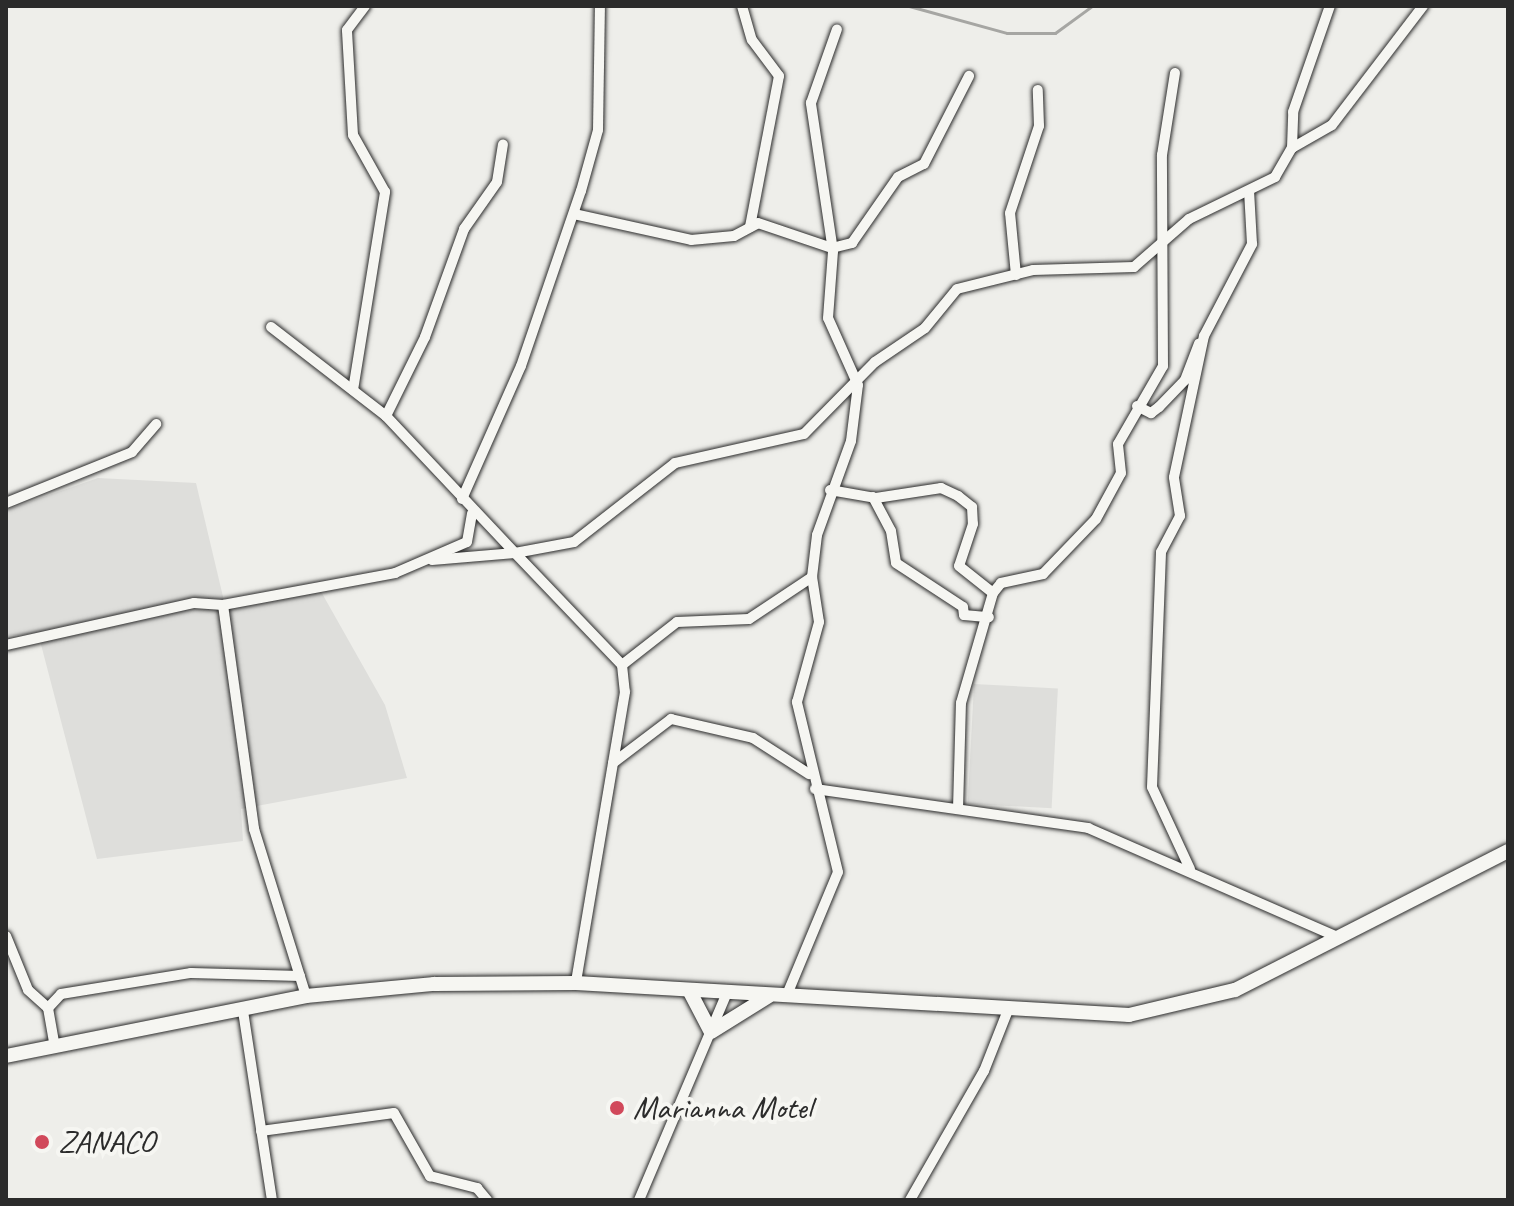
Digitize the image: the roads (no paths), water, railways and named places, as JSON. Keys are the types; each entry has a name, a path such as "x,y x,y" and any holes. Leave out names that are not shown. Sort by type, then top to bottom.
{"main road":[{"path":"6,1056 306,996 434,984 576,983 1129,1015 1175,1007 1235,990 1343,939 1508,851"},
{"path":"689,990 711,1032 770,996"}],"street":[{"path":"353,390 385,192 353,135 347,30 365,6"},
{"path":"432,560 467,542 475,522 466,503 521,366 574,214 598,130 600,6"},
{"path":"742,6 750,37 779,76 750,227"},
{"path":"6,645 194,603 223,605 432,560 515,553 585,539 675,463 798,438 858,385 875,362 925,328 957,289 1016,275 1099,264 1131,269 1189,219 1275,177 1292,148 1293,112 1330,6"},
{"path":"1292,148 1332,125 1423,6"},
{"path":"786,997 836,884 809,774 797,702 819,622 812,577 830,490 851,441 858,385 828,318 832,248 811,103 837,29"},
{"path":"958,809 961,703 989,617 993,593 1001,583 1043,574 1096,519 1118,483 1118,444 1165,355 1160,242 1163,139 1175,73"},
{"path":"574,214 691,240 768,225 832,248 852,243 898,177 924,164 969,76"},
{"path":"1016,275 1009,217 1039,126 1038,90"},
{"path":"386,416 425,337 464,229 497,182 503,144"},
{"path":"1137,406 1151,413 1177,388 1252,244 1249,191"},
{"path":"271,327 386,416 622,665 625,692 576,983"},
{"path":"1190,869 1152,787 1161,552 1180,516 1174,477 1204,336"},
{"path":"6,503 132,452 156,424"},
{"path":"830,490 873,497 941,488 972,507 959,566 993,593"},
{"path":"873,497 891,531 896,563 964,615 989,617"},
{"path":"622,665 677,622 749,619 812,577"},
{"path":"223,605 254,829 306,996"},
{"path":"613,763 671,719 753,738 809,774"},
{"path":"815,789 1088,828 1190,869 1343,939"},
{"path":"6,936 24,982 48,1008 55,1046"},
{"path":"48,1008 61,994 191,973 300,976"},
{"path":"639,1200 727,993"},
{"path":"910,1200 984,1071 1008,1010"},
{"path":"243,1011 272,1200"},
{"path":"261,1131 394,1113 430,1176 477,1188 487,1200"}],"waterway":[{"path":"909,6 1007,33 1055,33 1092,6"}],"place":[{"name":"Marianna Motel","path":"617,1108"},
{"name":"ZANACO","path":"42,1142"}]}
